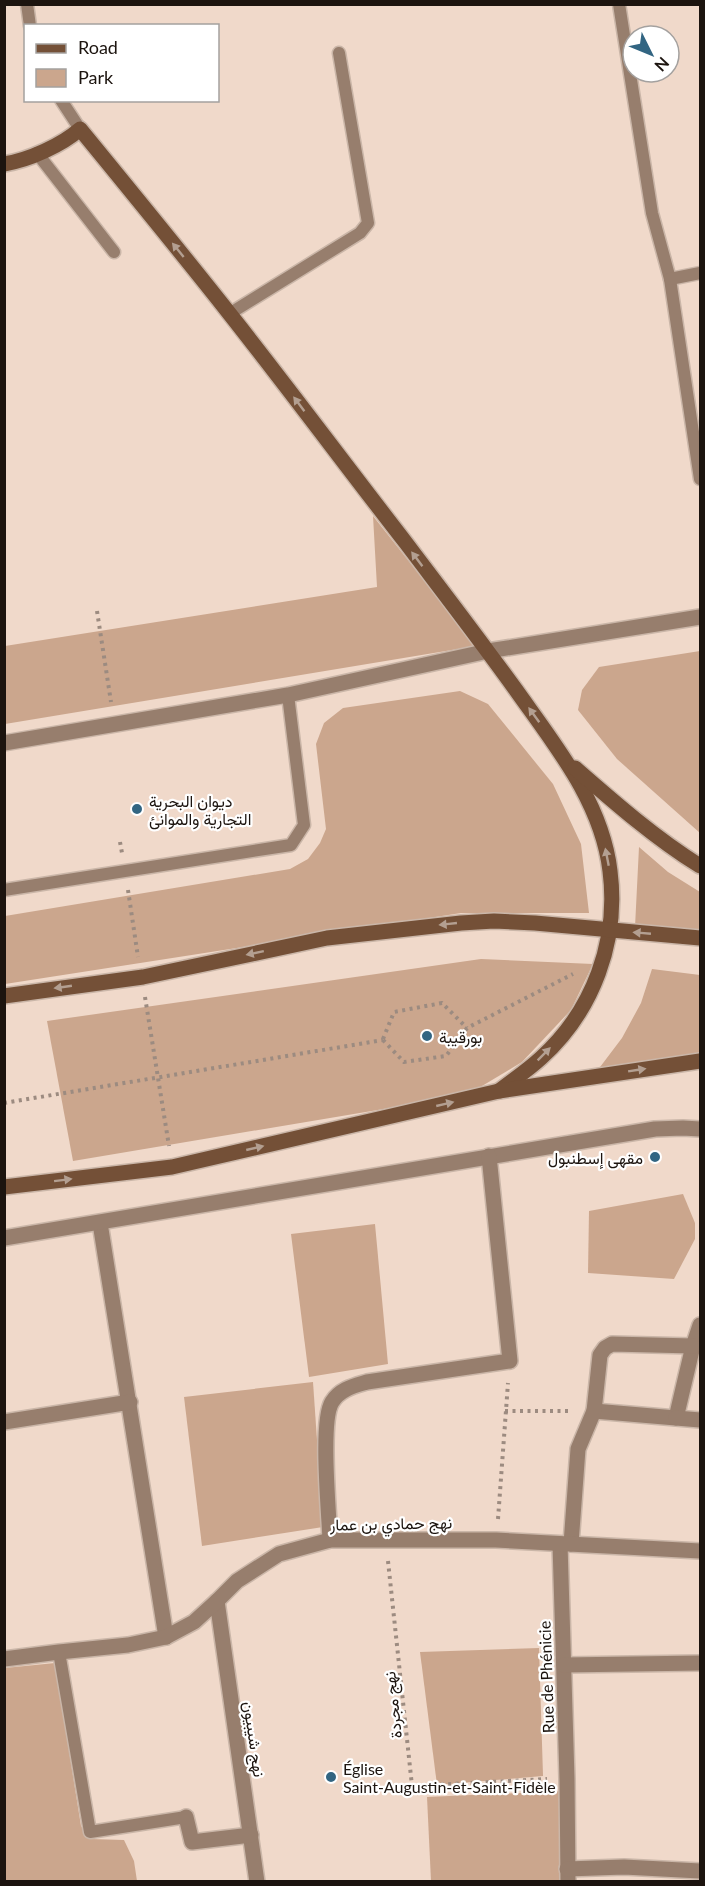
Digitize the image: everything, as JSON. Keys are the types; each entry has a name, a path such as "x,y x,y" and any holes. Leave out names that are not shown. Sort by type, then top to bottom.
{"main road":[{"path":"4,164 56,147 80,129 230,314 488,651 568,762 604,838 610,873 610,930 605,958 578,1013 542,1057 499,1091"},
{"path":"568,762 619,806 674,849 700,866"},
{"path":"4,996 143,976 327,938 461,923 494,921 700,938"},
{"path":"4,1187 172,1167 499,1091 700,1060"}],"street":[{"path":"4,743 288,695 488,651 700,617"},
{"path":"4,1238 655,1129 700,1130"},
{"path":"330,1540 326,1425 332,1402 345,1389 368,1382 510,1361 489,1156"},
{"path":"100,1223 166,1637"},
{"path":"676,1418 700,1325"},
{"name":"Rue de Phénicie","path":"568,1875 564,1665 566,1544 578,1449 594,1411 598,1363 600,1355 612,1344 693,1346"},
{"path":"4,1422 130,1402"},
{"path":"594,1411 700,1420"},
{"name":"نهج حمادي بن عمار","path":"4,1659 128,1645 166,1637 194,1622 237,1581 279,1554 330,1540 496,1540 700,1551"},
{"name":"نهج شيبيون","path":"217,1601 257,1881"},
{"path":"564,1665 700,1663"},
{"path":"186,1817 192,1842 251,1835"},
{"path":"568,1875 624,1867 672,1875 700,1871"}],"lane":[{"path":"27,4 30,24"},
{"path":"619,4 652,213 670,279 700,479"},
{"path":"230,314 360,233 368,223 339,53"},
{"path":"62,102 80,129"},
{"path":"37,153 114,252"},
{"path":"670,279 700,273"},
{"path":"4,890 291,845 304,825 288,695"},
{"path":"59,1652 90,1832 186,1817"}],"path":[{"path":"98,611 115,725"},
{"path":"120,842 172,1167"},
{"path":"383,1040 404,1062 446,1056 467,1028 582,969"},
{"path":"383,1040 394,1012 442,1003 467,1028"},
{"path":"4,1102 383,1040"},
{"path":"496,1540 510,1361"},
{"path":"505,1411 594,1411"},
{"name":"نهج مجردة","path":"386,1539 412,1786 567,1779"}],"green space":[{"path":"373,516 476,646 5,724 5,646 377,587"},
{"path":"700,651 700,833 617,759 578,710 582,690 599,667"},
{"path":"460,691 488,704 553,784 581,844 589,913 461,913 5,984 5,916 290,869 308,859 320,843 326,829 316,744 324,723 343,708"},
{"path":"639,847 668,872 700,892 700,933 635,927"},
{"path":"481,959 593,964 571,1010 522,1062 467,1095 73,1161 47,1021"},
{"path":"652,969 700,975 700,1057 594,1075 622,1038 641,1003"},
{"path":"683,1194 695,1223 695,1239 674,1279 588,1273 589,1211"},
{"path":"375,1224 388,1364 309,1377 291,1234"},
{"path":"313,1382 323,1527 202,1546 184,1397"},
{"path":"539,1648 543,1776 437,1785 420,1652"},
{"path":"55,1663 81,1826 90,1839 124,1840 134,1861 137,1881 5,1882 5,1668"},
{"path":"562,1791 563,1881 431,1881 427,1797"}],"place":[{"name":"ديوان البحرية التجارية والموانئ","path":"137,809"},
{"name":"بورقيبة","path":"427,1036"},
{"name":"مقهى إسطنبول","path":"655,1157"},
{"name":"Église Saint-Augustin-et-Saint-Fidèle","path":"331,1777"}]}
